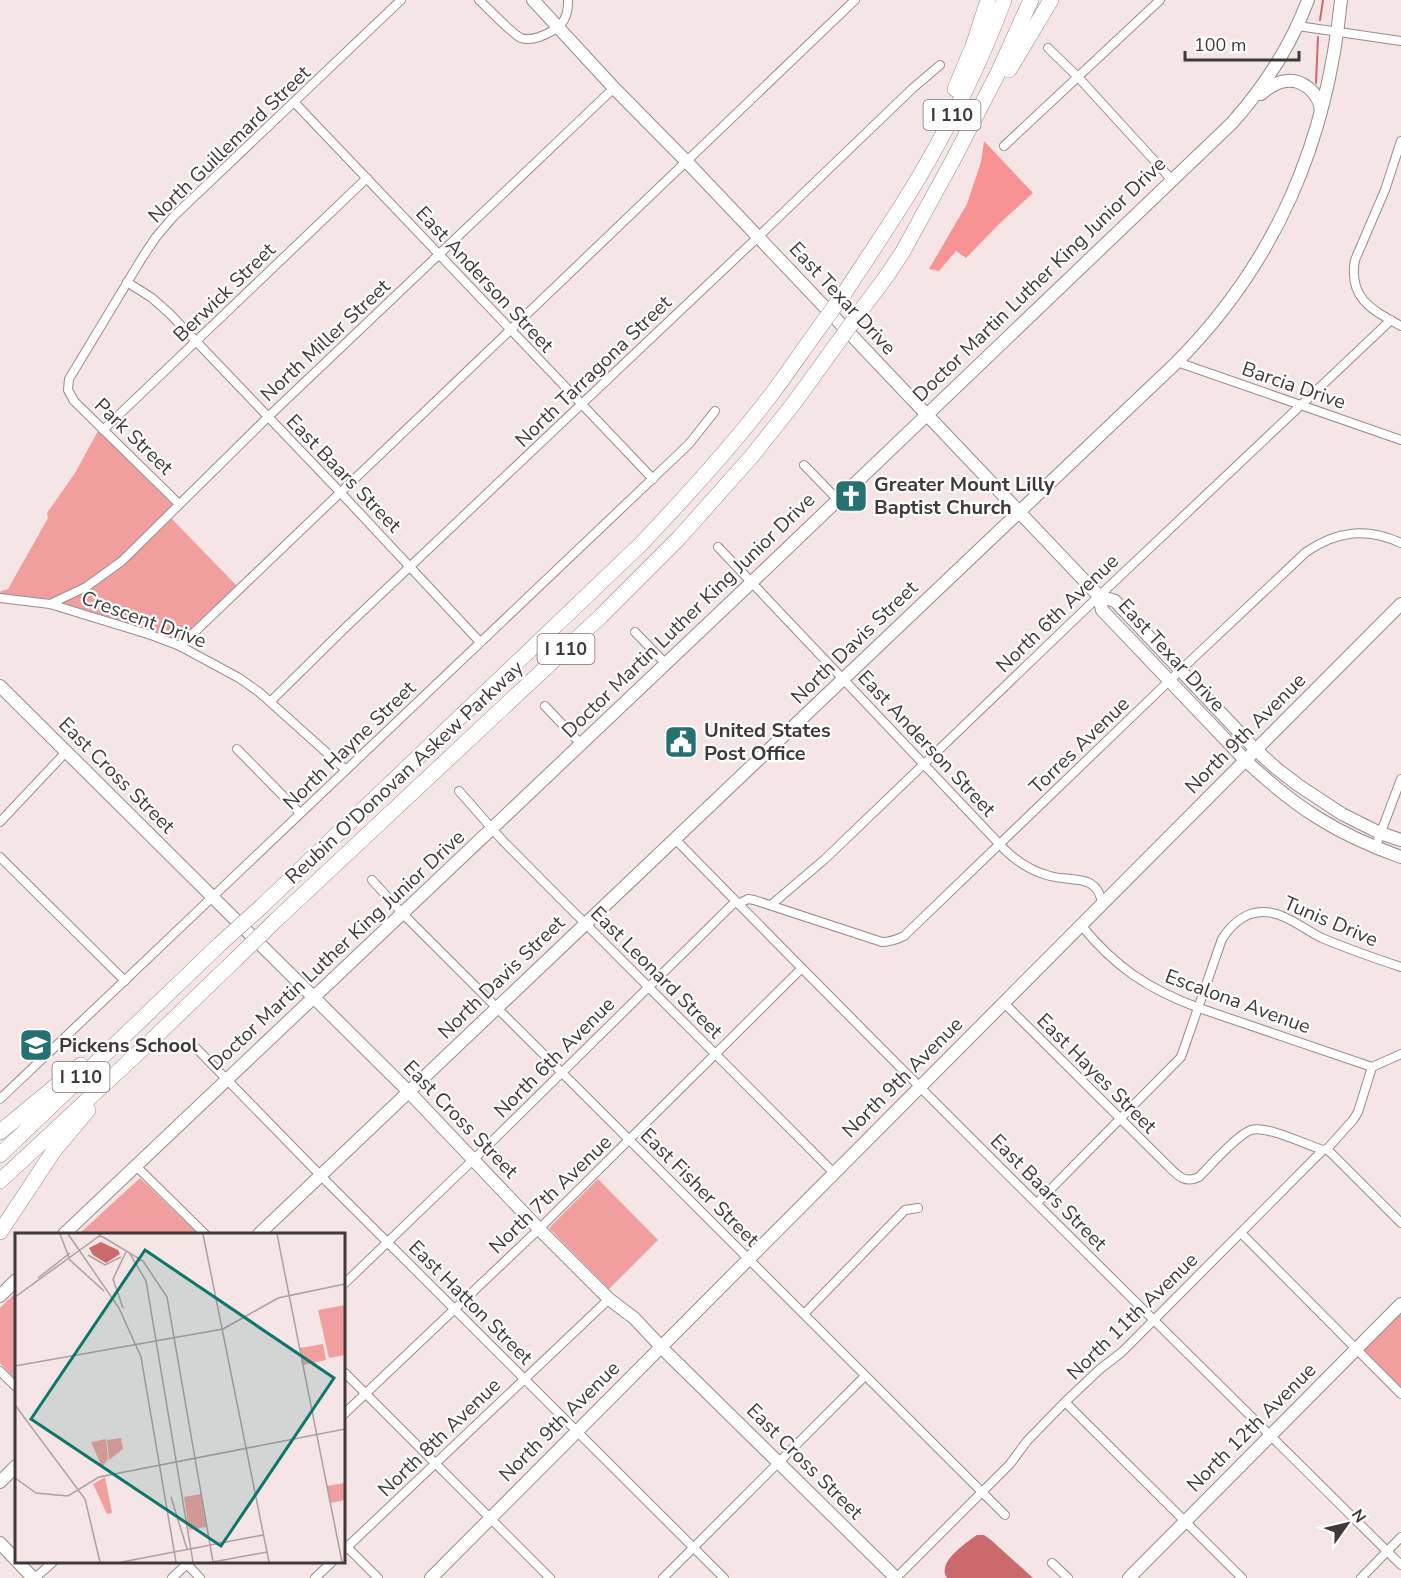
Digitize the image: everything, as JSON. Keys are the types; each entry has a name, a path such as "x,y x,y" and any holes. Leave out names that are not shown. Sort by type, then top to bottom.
{"highway":[{"path":"890,224 962,72 988,0"},
{"name":"Reubin O'Donovan Askew Parkway","path":"0,1155 642,543 686,496 774,392 890,224 920,176 947,125 994,27 1004,0"},
{"name":"Reubin O'Donovan Askew Parkway","path":"0,1181 601,616 679,538 752,456 794,403 902,253 986,97 1030,0"},
{"path":"986,97 1003,80 1051,0"},
{"path":"0,1132 162,999"},
{"path":"0,1232 41,1168 99,1098 108,1079"}],"main road":[{"name":"East Texar Drive","path":"533,0 614,88 1099,596 1115,602 1256,750 1276,768 1342,814 1380,833 1401,840"},
{"name":"Doctor Martin Luther King Junior Drive","path":"65,1233 1232,123 1274,69 1298,26 1308,0"},
{"name":"North Davis Street","path":"260,1233 1177,362 1204,333 1224,309 1259,258 1291,198 1321,113 1338,31 1341,0"},
{"path":"1248,105 1278,82 1294,81 1308,87 1313,92 1321,113"},
{"name":"East Texar Drive","path":"1099,596 1102,610 1267,781 1304,810 1334,828 1375,848 1401,857"},
{"name":"North 9th Avenue","path":"431,1578 1401,604"},
{"name":"East Cross Street","path":"0,686 410,1092 539,1229 609,1299 634,1318 896,1578"},
{"path":"0,1296 15,1281"},
{"name":"North 12th Avenue","path":"1130,1578 1401,1305"},
{"path":"0,1482 15,1467"},
{"path":"0,1543 15,1559"},
{"path":"19,1563 34,1578"}],"street":[{"name":"North Guillemard Street","path":"68,390 71,374 156,237 174,216 401,0"},
{"path":"479,0 522,39 534,39 552,33 558,28 567,15 568,0"},
{"path":"180,646 855,0"},
{"path":"1004,146 1160,0"},
{"path":"1298,26 1401,40"},
{"path":"1048,48 1078,77 1172,180"},
{"name":"North Tarragona Street","path":"271,701 913,87 940,65"},
{"name":"North Miller Street","path":"50,604 86,587 106,574 138,547 268,417 614,88"},
{"name":"East Anderson Street","path":"294,102 653,479"},
{"path":"1401,141 1385,190 1357,254 1353,269 1355,287 1364,301 1370,308 1401,326"},
{"name":"Berwick Street","path":"103,430 367,178"},
{"name":"East Baars Street","path":"127,282 152,297 340,492 480,642"},
{"name":"North 6th Avenue","path":"771,905 825,859 1391,320"},
{"name":"Barcia Drive","path":"1177,362 1401,440"},
{"name":"Park Street","path":"68,390 74,401 179,504"},
{"name":"North Hayne Street","path":"0,1099 653,479 689,444 716,411"},
{"path":"804,465 837,499"},
{"name":"Torres Avenue","path":"771,905 882,942 897,940 904,936 1306,552 1329,538 1352,533 1377,534 1401,543"},
{"name":"East Anderson Street","path":"718,547 1013,857 1024,865 1050,876 1089,882 1099,892 1102,903"},
{"name":"Crescent Drive","path":"0,598 50,604 140,631 180,646 239,678 271,701 346,770"},
{"path":"635,632 665,663"},
{"path":"545,706 581,744"},
{"path":"237,749 300,813"},
{"path":"0,822 66,752"},
{"path":"1375,848 1401,779"},
{"name":"East Leonard Street","path":"459,791 503,841 834,1173"},
{"name":"East Baars Street","path":"675,839 920,1087 1401,1565"},
{"path":"0,857 125,981"},
{"name":"East Fisher Street","path":"372,880 402,913 1005,1515"},
{"path":"737,903 748,899 771,905"},
{"name":"North 6th Avenue","path":"345,1283 737,903"},
{"name":"Tunis Drive","path":"1037,1203 1181,1058 1222,939 1233,925 1257,912 1282,916 1352,951 1401,967"},
{"name":"Escalona Avenue","path":"1081,925 1106,954 1158,991 1199,1008 1372,1067"},
{"name":"North 7th Avenue","path":"345,1413 539,1229 802,968"},
{"name":"East Hayes Street","path":"1004,1003 1179,1178 1196,1179 1248,1131 1266,1130 1325,1149"},
{"name":"East Hatton Street","path":"196,1048 454,1310 724,1578"},
{"path":"1372,1067 1401,1054"},
{"name":"North 11th Avenue","path":"896,1578 1010,1464 1027,1441 1065,1402 1122,1352 1353,1120 1358,1112 1372,1067"},
{"path":"1325,1149 1401,1222"},
{"path":"136,1166 204,1233"},
{"path":"804,1314 905,1210 918,1208"},
{"path":"1241,1233 1401,1394"},
{"name":"North 8th Avenue","path":"345,1547 609,1299"},
{"path":"0,1371 15,1386"},
{"path":"345,1373 550,1578"},
{"path":"663,1578 865,1376"},
{"path":"1065,1402 1242,1578"},
{"path":"1360,1578 1401,1537"},
{"path":"345,1547 378,1578"},
{"path":"34,1578 52,1563"},
{"path":"172,1578 186,1563"},
{"path":"188,1563 200,1578"},
{"path":"315,1578 331,1563"},
{"path":"1052,1563 1068,1578"}],"shaded area":[{"path":"984,141 1033,193 966,258 956,251 939,271 929,269 967,204 981,162"},
{"path":"98,431 173,505 120,558 84,584 50,599 0,594 1,591 8,589 48,518 47,513 75,473"},
{"path":"171,518 237,586 180,641 62,603 78,596 107,577 134,555"},
{"path":"140,1178 197,1233 80,1233"},
{"path":"598,1179 658,1240 609,1289 549,1228"},
{"path":"15,1293 15,1379 0,1363 0,1308"},
{"path":"1401,1304 1401,1394 1356,1349"},
{"path":"977,1535 984,1535 991,1540 1033,1578 947,1578 945,1570 949,1559"}],"waterway":[{"path":"1320,20 1323,0"},
{"path":"1316,83 1318,37"}],"place":[{"name":"Greater Mount Lilly Baptist Church","path":"851,496"},
{"name":"United States Post Office","path":"681,742"},
{"name":"Pickens School","path":"36,1045"}]}
